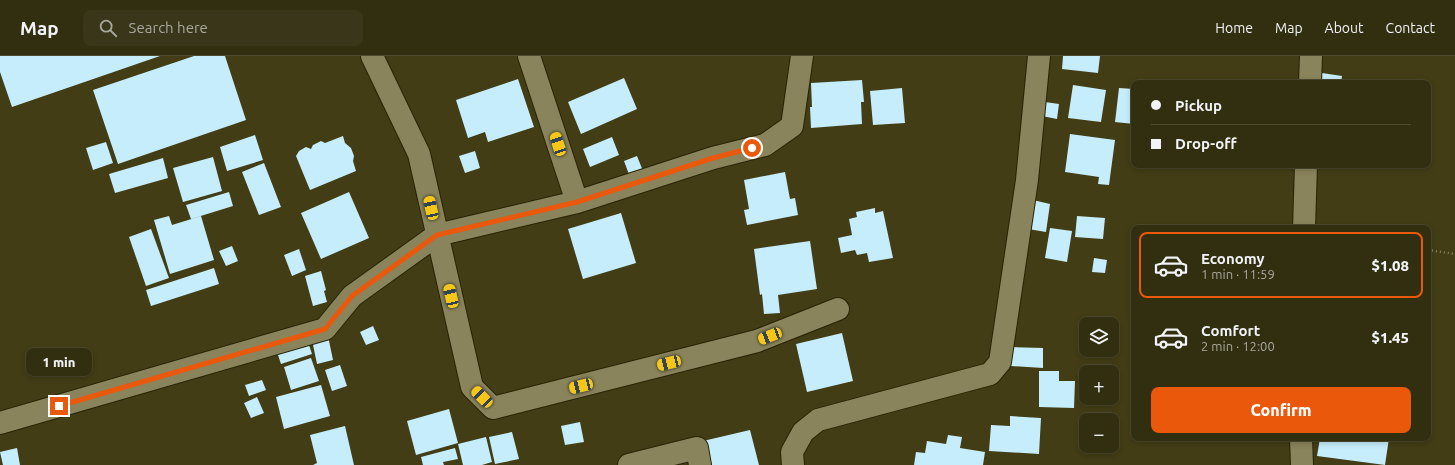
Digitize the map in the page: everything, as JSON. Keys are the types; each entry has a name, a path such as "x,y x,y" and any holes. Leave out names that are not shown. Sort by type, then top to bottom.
{"street":[{"path":"372,56 419,154 472,387 493,408 757,341 838,310"},
{"path":"529,56 577,202"},
{"path":"0,423 325,329 352,296 437,235 577,202 713,158 765,145 792,126 802,56"},
{"path":"793,465 792,452 803,432 818,420 990,374 1000,362 1027,180 1039,56"},
{"path":"1310,80 1311,56"},
{"path":"1304,225 1306,168"},
{"path":"1301,441 1302,465"},
{"path":"629,465 697,448 700,465"}],"path":[{"path":"1431,250 1455,254"}],"building":[{"path":"0,56 160,56 12,107 0,72"},
{"path":"194,56 225,56 246,120 118,164 93,90"},
{"path":"1063,56 1100,56 1098,73 1062,69"},
{"path":"1322,73 1342,76 1341,80 1321,80"},
{"path":"624,78 637,109 581,134 568,102"},
{"path":"518,79 534,127 488,142 485,132 468,138 456,100"},
{"path":"862,80 864,102 861,102 862,124 811,128 811,83"},
{"path":"1073,85 1106,90 1101,122 1068,118"},
{"path":"902,88 905,123 873,125 870,91"},
{"path":"1119,88 1131,89 1131,124 1115,122"},
{"path":"1045,102 1059,104 1057,119 1042,116"},
{"path":"1070,134 1115,140 1109,185 1098,184 1099,177 1065,172"},
{"path":"255,135 263,160 227,171 220,147"},
{"path":"343,136 345,143 351,148 354,156 353,161 356,171 310,190 296,156 299,151 306,147 311,149 313,145 321,141 325,143"},
{"path":"612,137 619,155 590,167 583,149"},
{"path":"106,142 113,163 93,170 86,148"},
{"path":"475,151 480,168 465,173 459,156"},
{"path":"637,156 643,171 630,177 624,161"},
{"path":"213,157 222,191 183,202 173,168"},
{"path":"163,158 168,178 115,193 109,174"},
{"path":"264,163 281,207 259,215 242,172"},
{"path":"785,172 790,199 795,198 798,215 747,225 744,210 749,209 744,180"},
{"path":"229,192 233,206 191,219 186,205"},
{"path":"349,192 369,238 321,259 301,213"},
{"path":"1033,200 1050,204 1046,232 1028,229"},
{"path":"875,208 875,213 883,211 893,258 869,262 867,253 857,255 855,250 841,253 838,238 852,235 849,219 857,217 856,212"},
{"path":"621,213 636,263 583,279 568,229"},
{"path":"169,216 172,225 201,216 214,260 170,274 154,220"},
{"path":"1077,216 1105,218 1103,239 1075,237"},
{"path":"1050,228 1072,231 1067,262 1045,258"},
{"path":"151,229 169,278 146,286 129,237"},
{"path":"810,241 817,289 778,295 780,313 764,314 754,249"},
{"path":"232,246 238,261 226,266 219,251"},
{"path":"299,249 306,270 292,276 284,255"},
{"path":"1094,258 1107,260 1105,273 1092,272"},
{"path":"214,268 219,284 151,306 146,290"},
{"path":"321,271 326,290 324,291 327,302 313,306 305,276"},
{"path":"373,326 379,340 366,345 360,332"},
{"path":"842,333 853,381 807,392 796,344"},
{"path":"328,336 333,360 317,364 312,340"},
{"path":"308,342 312,354 281,364 277,352"},
{"path":"1012,347 1043,348 1043,368 1011,366"},
{"path":"311,358 319,381 291,390 284,367"},
{"path":"340,365 347,386 332,391 325,370"},
{"path":"1039,371 1059,371 1059,381 1075,381 1074,408 1039,407"},
{"path":"262,380 266,390 249,396 245,385"},
{"path":"321,385 330,416 284,429 276,397"},
{"path":"257,397 264,413 251,418 244,403"},
{"path":"449,409 458,443 416,455 407,421"},
{"path":"1010,416 1041,418 1039,454 989,451 991,425 1010,426"},
{"path":"580,422 584,442 565,445 561,426"},
{"path":"345,426 354,465 313,465 317,463 310,435"},
{"path":"750,430 759,465 709,465 703,441"},
{"path":"512,432 519,459 495,464 489,437"},
{"path":"948,435 962,437 960,448 985,452 983,465 914,465 916,452 925,453 927,441 946,444"},
{"path":"486,437 492,462 482,465 463,465 458,444"},
{"path":"1320,441 1389,441 1385,465 1317,456"},
{"path":"17,448 20,465 3,465 0,452"},
{"path":"455,448 458,459 443,462 444,465 423,465 421,457"}],"route":[{"path":"59,406 325,329 352,296 437,235 577,202 713,158 752,148"}]}
